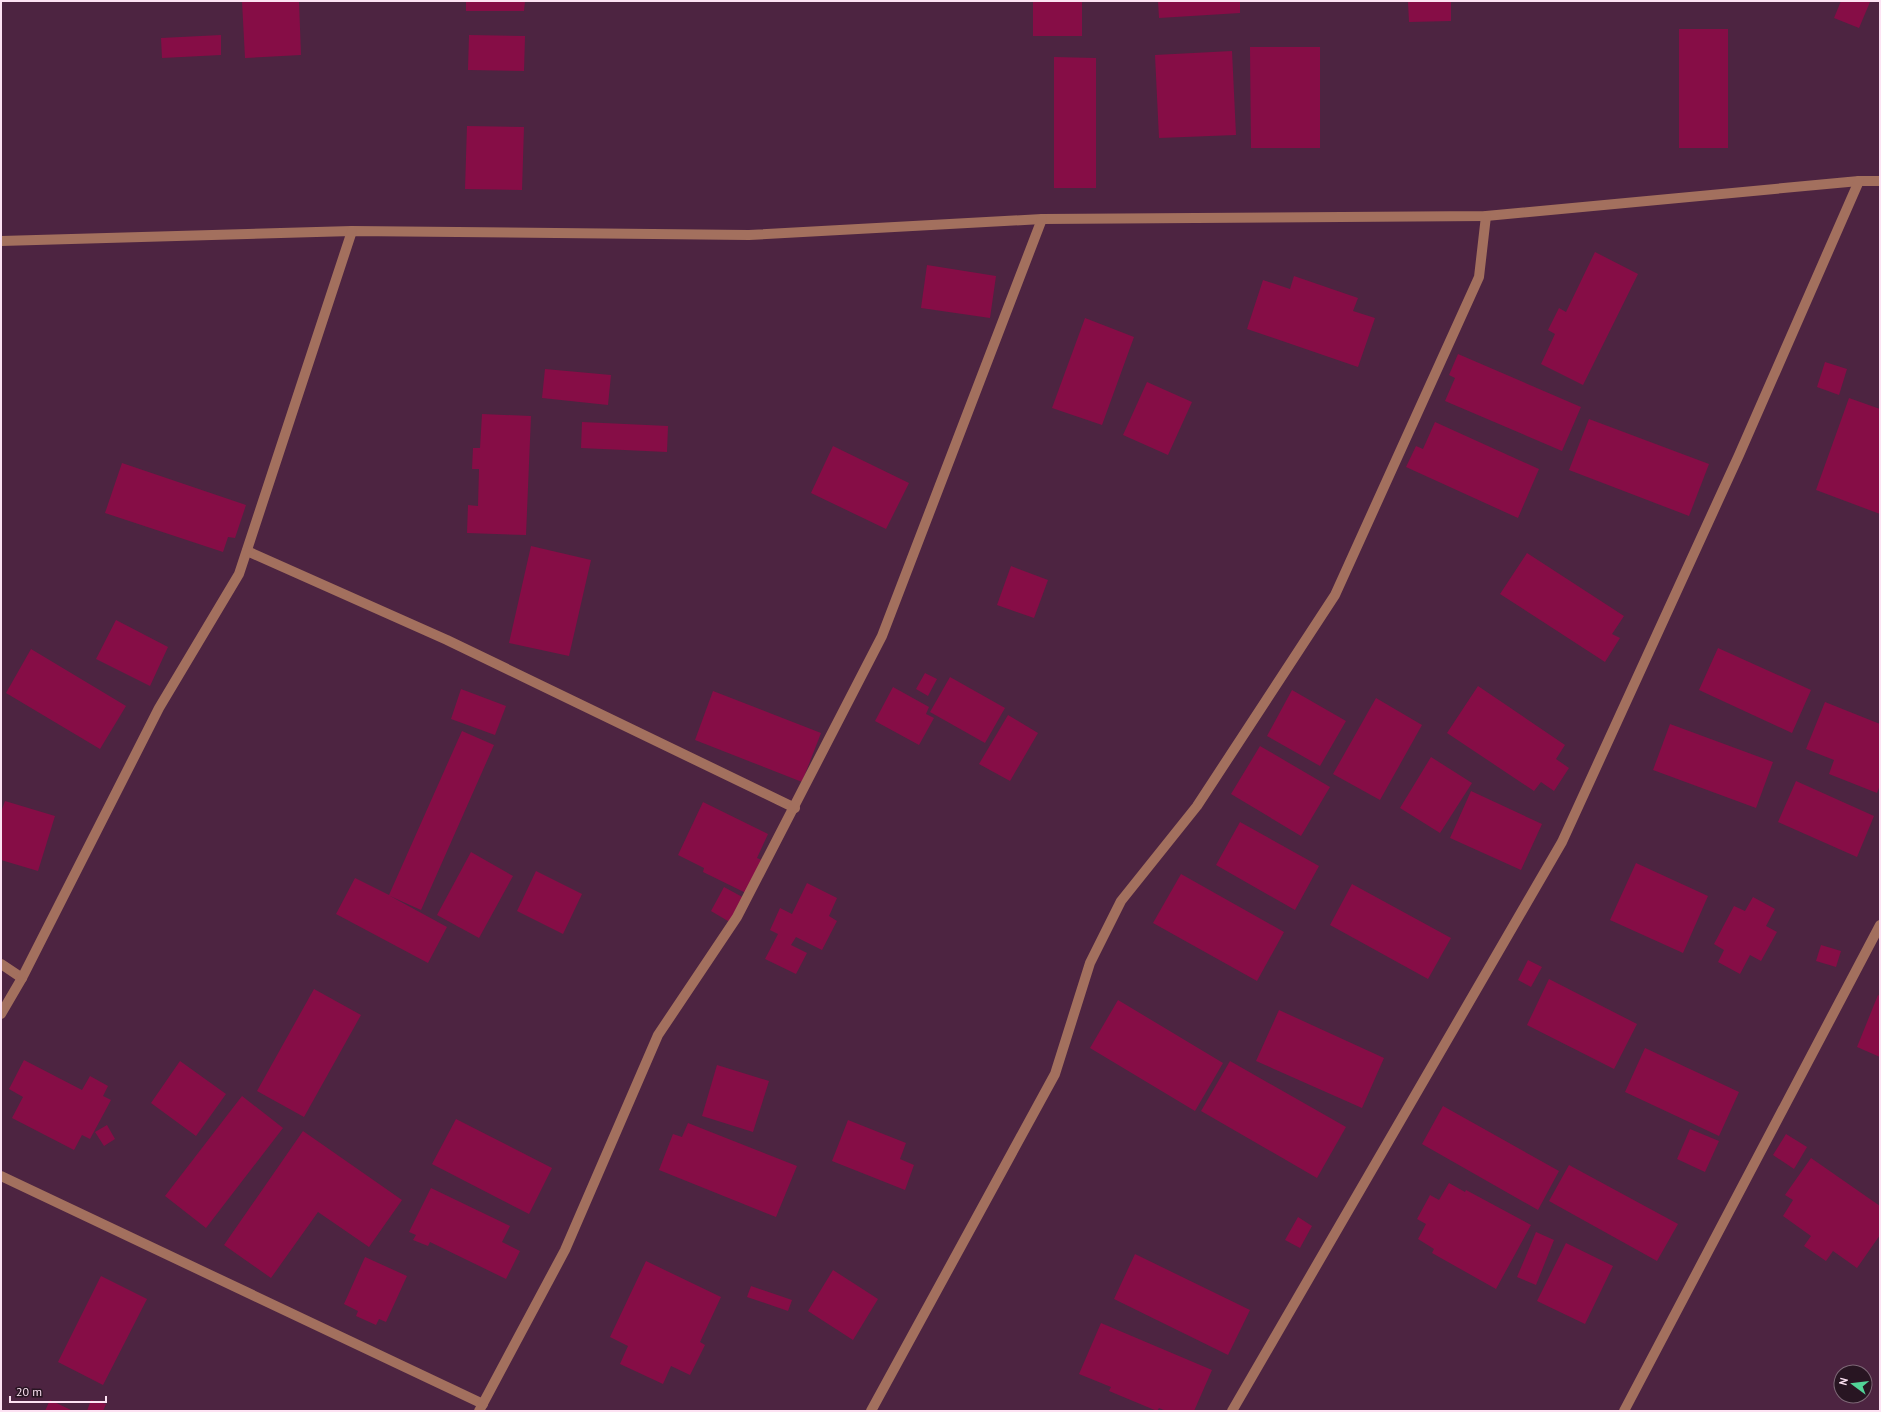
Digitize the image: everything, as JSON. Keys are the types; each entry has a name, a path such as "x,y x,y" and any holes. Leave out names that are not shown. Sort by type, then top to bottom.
{"street":[{"path":"1,241 352,230 749,235 1042,219 1486,216 1859,181 1880,181"},
{"path":"1232,1411 1562,842 1739,455 1859,181"},
{"path":"872,1411 1055,1074 1090,963 1121,901 1197,806 1335,595 1479,277 1486,216"},
{"path":"1,1176 481,1408 565,1250 658,1035 737,917 795,808 882,636 1042,219"},
{"path":"1,1014 22,978 159,708 240,574 352,230"},
{"path":"247,551 446,640 795,808"},
{"path":"1624,1411 1880,925"},
{"path":"1,964 22,978"}],"building":[{"path":"242,1 299,1 301,55 245,58"},
{"path":"466,1 525,1 524,11 466,11"},
{"path":"1033,1 1082,1 1082,36 1033,36"},
{"path":"1158,1 1240,1 1240,13 1159,18"},
{"path":"1451,1 1451,21 1409,22 1408,2"},
{"path":"1841,1 1870,2 1859,28 1834,18"},
{"path":"1679,29 1728,29 1728,148 1679,148"},
{"path":"221,35 221,55 162,58 161,38"},
{"path":"469,35 525,36 524,71 468,70"},
{"path":"1250,47 1320,47 1320,148 1251,148"},
{"path":"1232,51 1236,135 1159,138 1155,55"},
{"path":"1054,57 1096,58 1096,188 1054,188"},
{"path":"467,126 524,127 522,190 465,189"},
{"path":"1595,252 1638,274 1583,385 1541,364 1555,334 1548,330 1559,308 1566,312"},
{"path":"927,265 996,276 990,318 921,308"},
{"path":"1294,276 1358,298 1353,311 1375,318 1358,367 1247,329 1263,280 1290,289"},
{"path":"1085,318 1134,337 1102,425 1052,408"},
{"path":"1458,354 1581,407 1562,451 1445,401 1455,378 1449,375"},
{"path":"1825,362 1847,369 1839,395 1817,387"},
{"path":"545,369 611,375 608,405 542,398"},
{"path":"1147,382 1192,402 1168,455 1123,435"},
{"path":"1849,398 1880,409 1880,514 1816,490"},
{"path":"482,414 531,416 526,535 467,533 468,505 478,506 479,469 472,469 473,448 480,448"},
{"path":"1589,419 1709,464 1689,516 1569,470"},
{"path":"582,422 668,426 667,452 581,448"},
{"path":"1435,422 1539,469 1518,518 1406,467 1416,446 1423,449"},
{"path":"833,446 909,483 886,529 811,493"},
{"path":"122,463 246,505 235,538 228,537 223,552 105,513"},
{"path":"531,546 591,560 569,656 509,643"},
{"path":"1527,553 1624,616 1612,634 1620,638 1605,662 1500,594"},
{"path":"1011,566 1048,580 1034,618 997,605"},
{"path":"116,620 168,647 150,686 96,659"},
{"path":"1718,648 1811,690 1792,733 1699,690"},
{"path":"31,649 126,706 100,749 6,693"},
{"path":"925,673 937,679 928,696 916,689"},
{"path":"950,677 1005,708 985,743 930,712"},
{"path":"1478,686 1565,745 1556,759 1569,768 1554,791 1541,782 1534,791 1447,733"},
{"path":"893,687 929,707 926,714 934,718 919,745 875,721"},
{"path":"461,689 506,706 495,735 451,719"},
{"path":"1292,690 1346,721 1320,766 1267,736"},
{"path":"713,691 821,733 802,782 695,740"},
{"path":"1376,698 1422,725 1380,800 1333,774"},
{"path":"1825,702 1880,724 1880,785 1877,793 1829,774 1834,760 1806,749"},
{"path":"1008,715 1038,733 1010,781 979,764"},
{"path":"1670,724 1773,762 1756,808 1653,770"},
{"path":"462,731 494,745 421,910 390,896 447,927 428,963 336,914 355,878 389,895"},
{"path":"1260,746 1330,787 1301,836 1231,794"},
{"path":"1431,757 1472,783 1440,833 1400,808"},
{"path":"1796,781 1874,816 1857,857 1778,822"},
{"path":"1471,791 1542,824 1521,870 1450,838"},
{"path":"5,801 55,816 38,871 1,860 1,812"},
{"path":"703,802 768,834 757,858 766,862 750,895 703,872 704,868 678,855"},
{"path":"1240,822 1319,866 1295,910 1216,865"},
{"path":"471,852 513,876 479,938 437,915"},
{"path":"1636,863 1708,896 1683,953 1610,920"},
{"path":"536,871 582,894 563,934 517,911"},
{"path":"1181,874 1284,932 1257,981 1153,923"},
{"path":"807,883 837,898 829,916 837,921 822,950 796,937 791,945 807,953 796,974 765,959 778,934 770,930 780,908 792,914"},
{"path":"1352,884 1451,938 1428,979 1330,925"},
{"path":"724,887 746,899 733,924 711,911"},
{"path":"1753,897 1775,909 1766,926 1777,932 1761,961 1750,955 1740,974 1718,962 1724,950 1714,944 1734,906 1745,911"},
{"path":"1821,945 1841,951 1836,967 1816,961"},
{"path":"1528,960 1542,967 1531,987 1518,980"},
{"path":"1549,979 1637,1024 1614,1069 1527,1025"},
{"path":"314,989 361,1015 304,1117 257,1091"},
{"path":"1878,995 1880,996 1880,1057 1857,1047"},
{"path":"1118,1000 1223,1063 1195,1111 1090,1048"},
{"path":"1279,1010 1384,1058 1362,1108 1256,1061"},
{"path":"1645,1048 1739,1092 1719,1136 1625,1092"},
{"path":"24,1060 82,1090 90,1076 108,1086 103,1096 111,1100 90,1139 82,1135 74,1150 12,1118 23,1097 9,1089"},
{"path":"180,1061 226,1094 196,1136 151,1103"},
{"path":"1230,1061 1346,1127 1317,1178 1201,1111"},
{"path":"717,1065 769,1081 753,1132 702,1116"},
{"path":"242,1096 283,1128 206,1228 165,1196"},
{"path":"1443,1106 1559,1171 1538,1210 1422,1144"},
{"path":"456,1119 552,1168 529,1214 432,1164"},
{"path":"848,1120 906,1143 900,1159 914,1165 905,1190 832,1161"},
{"path":"688,1123 797,1166 776,1217 659,1170 673,1134 682,1137"},
{"path":"107,1125 115,1139 104,1146 95,1132"},
{"path":"1690,1129 1719,1141 1705,1172 1677,1159"},
{"path":"303,1131 402,1200 369,1247 318,1212 271,1278 224,1245"},
{"path":"1786,1134 1807,1147 1794,1169 1773,1155"},
{"path":"1811,1158 1880,1206 1880,1235 1857,1268 1833,1251 1826,1261 1804,1246 1811,1236 1783,1216 1793,1200 1785,1195"},
{"path":"1569,1165 1678,1224 1657,1261 1549,1201"},
{"path":"1449,1183 1465,1192 1466,1190 1531,1225 1496,1289 1432,1253 1434,1249 1418,1239 1426,1224 1417,1219 1430,1195 1439,1200"},
{"path":"431,1188 510,1226 502,1242 520,1251 506,1279 430,1242 428,1246 413,1240 416,1235 409,1232"},
{"path":"1298,1217 1312,1226 1300,1248 1285,1240"},
{"path":"1536,1232 1554,1240 1536,1285 1517,1277"},
{"path":"1566,1243 1613,1266 1585,1324 1537,1301"},
{"path":"1135,1254 1250,1310 1228,1355 1114,1299"},
{"path":"365,1257 407,1276 386,1322 379,1319 376,1325 356,1316 358,1311 344,1304"},
{"path":"646,1261 721,1297 700,1342 705,1345 690,1375 671,1366 663,1384 620,1364 628,1346 610,1337"},
{"path":"833,1270 878,1299 853,1340 808,1311"},
{"path":"101,1276 147,1299 103,1385 58,1362"},
{"path":"751,1286 792,1300 788,1311 747,1297"},
{"path":"1101,1323 1212,1370 1194,1411 1166,1411 1159,1408 1157,1411 1109,1391 1111,1387 1079,1374"},
{"path":"50,1400 73,1411 45,1411"},
{"path":"91,1400 106,1404 103,1411 87,1411"}]}
